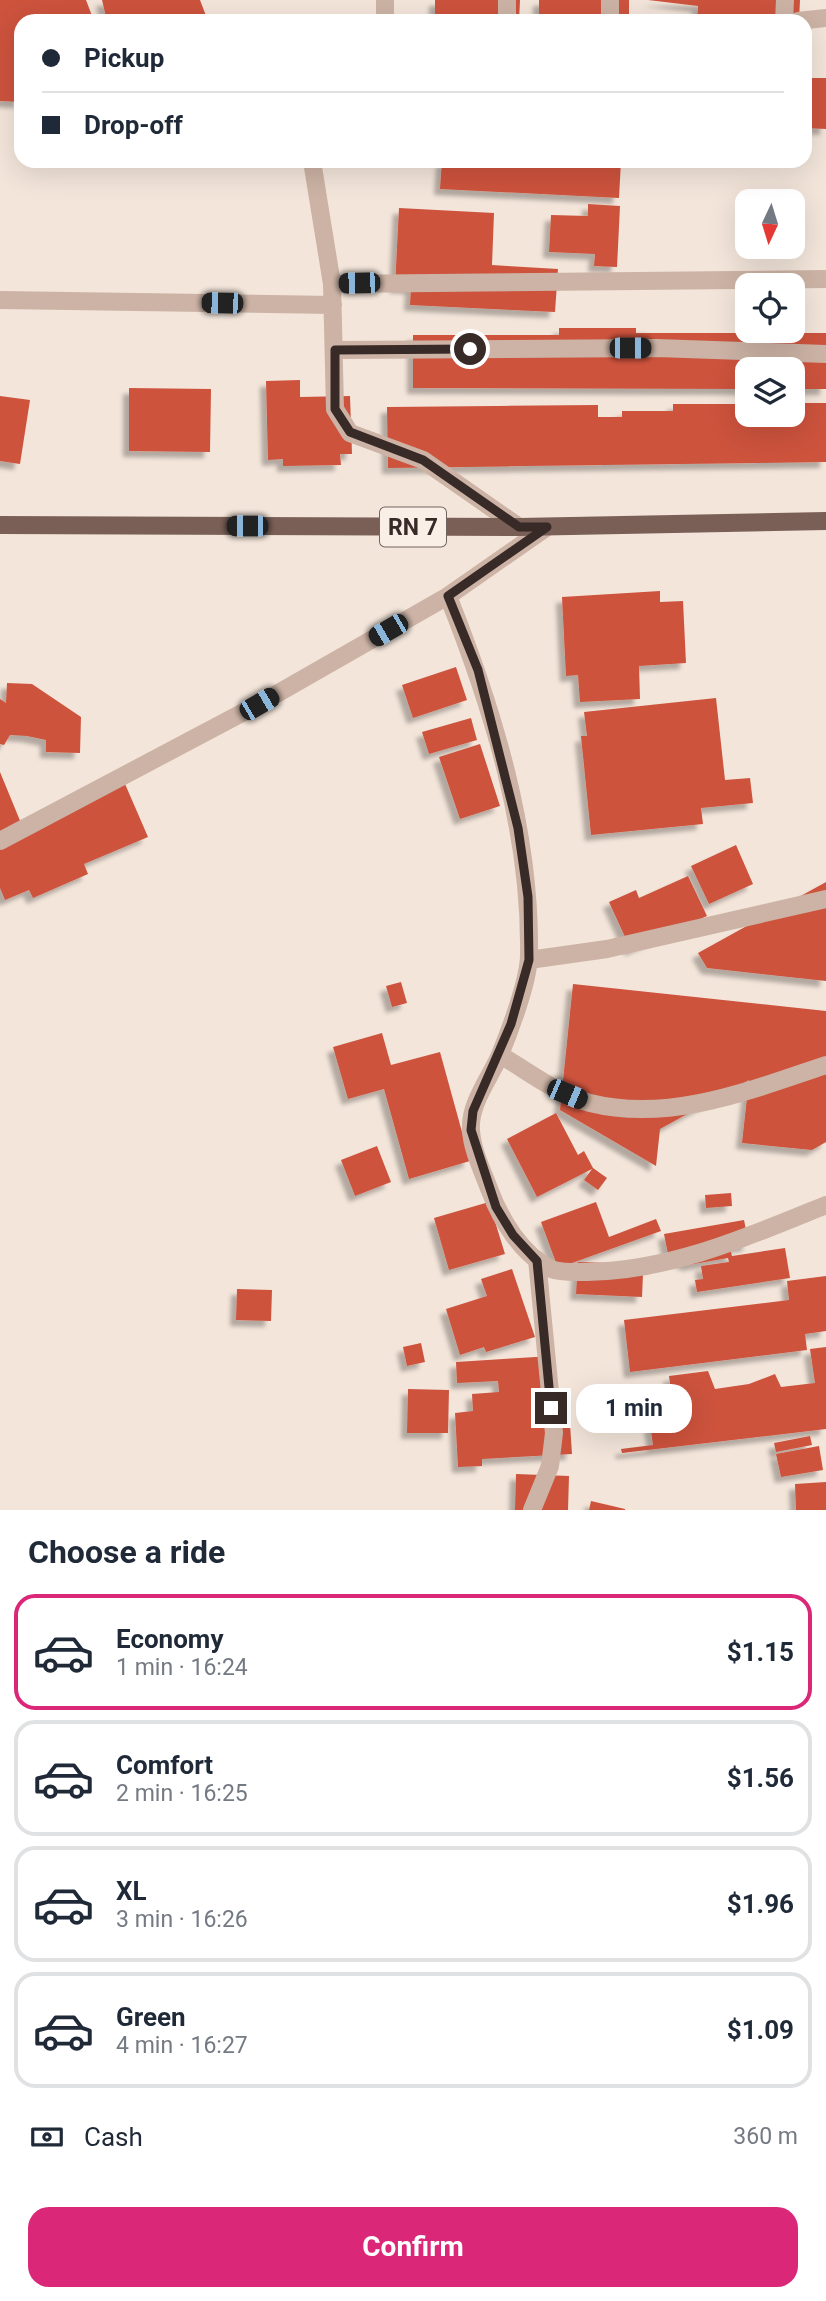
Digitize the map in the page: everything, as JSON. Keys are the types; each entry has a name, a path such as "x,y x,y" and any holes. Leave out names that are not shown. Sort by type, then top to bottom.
{"main road":[{"name":"RN 7","path":"0,524 547,527 826,521"}],"street":[{"path":"313,168 332,284 335,409 350,432 423,460 519,527"},
{"path":"332,284 826,279"},
{"path":"0,300 333,304"},
{"path":"335,350 657,348 826,354"},
{"path":"0,841 259,704 448,596 547,527"},
{"path":"448,596 478,670 518,828 528,897 529,960 500,1055 473,1111 471,1130 496,1207 513,1235 537,1261 553,1270 601,1272 658,1263 726,1246 826,1205"},
{"path":"529,960 607,950 826,898"},
{"path":"500,1055 567,1094 588,1103 611,1107 700,1104 826,1065"},
{"path":"532,1510 550,1466 554,1433 537,1261"}],"building":[{"path":"0,0 86,0 91,14 14,14 14,102 0,101"},
{"path":"102,0 200,0 205,14 105,14"},
{"path":"435,0 520,0 519,14 435,14"},
{"path":"539,0 629,0 629,14 539,14"},
{"path":"648,0 800,0 799,14 697,14 698,6"},
{"path":"812,78 826,78 826,129 812,128"},
{"path":"442,168 621,168 619,198 440,189"},
{"path":"588,204 620,206 617,267 594,266 595,254 549,252 551,215 588,216"},
{"path":"399,208 494,213 492,265 558,269 555,312 410,305 411,288 395,287"},
{"path":"559,328 636,328 636,333 735,333 735,343 805,343 805,333 826,333 826,389 805,389 805,357 735,357 735,389 413,388 413,335 559,335"},
{"path":"300,380 300,397 350,396 352,454 340,454 341,465 283,466 283,459 268,460 266,381"},
{"path":"129,388 211,389 210,452 129,451"},
{"path":"0,396 30,400 20,464 0,461"},
{"path":"805,403 826,403 826,462 388,468 387,407 598,405 598,417 622,417 622,411 673,411 673,404 735,404 735,427 805,427"},
{"path":"660,591 660,602 683,601 686,663 639,666 640,699 580,702 578,675 566,676 562,597"},
{"path":"456,667 467,700 413,718 402,685"},
{"path":"7,683 32,684 81,717 80,753 46,752 46,740 27,736 10,735 4,745 0,744 0,699 6,703"},
{"path":"716,698 725,780 750,778 753,803 701,808 703,824 591,835 581,736 587,736 584,712"},
{"path":"471,718 477,740 429,754 422,732"},
{"path":"480,744 500,806 460,819 439,757"},
{"path":"0,772 21,823 122,777 148,837 84,864 88,874 33,898 29,890 5,900 0,888"},
{"path":"736,845 753,884 709,904 691,866"},
{"path":"688,876 707,916 631,950 609,902 636,890 639,898"},
{"path":"826,882 826,981 707,968 698,953"},
{"path":"401,982 407,1003 392,1007 386,986"},
{"path":"573,984 826,1011 826,1142 812,1150 742,1143 749,1080 660,1129 656,1166 560,1110"},
{"path":"382,1033 391,1065 440,1052 470,1161 409,1179 384,1089 348,1099 333,1047"},
{"path":"556,1113 578,1155 584,1151 593,1168 607,1178 598,1190 584,1180 592,1169 537,1197 507,1139"},
{"path":"377,1146 391,1182 355,1196 341,1160"},
{"path":"731,1193 732,1206 706,1208 705,1195"},
{"path":"489,1202 505,1254 449,1270 434,1218"},
{"path":"596,1202 609,1237 656,1219 661,1231 558,1268 541,1222"},
{"path":"744,1220 749,1245 730,1248 732,1256 785,1248 790,1278 697,1292 695,1280 703,1279 701,1266 729,1262 728,1258 688,1265 668,1254 664,1234"},
{"path":"578,1262 610,1263 643,1274 642,1297 576,1294"},
{"path":"512,1269 535,1337 486,1352 484,1347 460,1355 446,1309 487,1296 481,1279"},
{"path":"826,1276 826,1331 805,1334 807,1350 630,1372 624,1320 789,1300 787,1281"},
{"path":"237,1289 272,1290 271,1321 236,1320"},
{"path":"421,1343 425,1362 407,1366 403,1347"},
{"path":"826,1347 826,1429 622,1453 621,1449 653,1445 649,1417 674,1414 669,1376 708,1371 715,1389 749,1384 775,1374 781,1387 815,1383 810,1349"},
{"path":"552,1356 555,1410 569,1409 572,1454 482,1459 482,1466 458,1467 455,1413 473,1411 472,1394 499,1392 498,1381 457,1383 456,1362"},
{"path":"408,1389 449,1390 448,1433 407,1433"},
{"path":"810,1436 812,1445 776,1452 774,1443"},
{"path":"819,1446 823,1470 781,1477 776,1454"},
{"path":"516,1474 569,1476 568,1510 515,1510"},
{"path":"826,1482 826,1510 796,1510 795,1484"},
{"path":"591,1501 625,1509 625,1510 589,1510"}],"route":[{"path":"470,349 335,350 335,409 350,432 423,460 519,527 547,527 448,596 478,670 518,828 528,897 529,960 500,1055 473,1111 471,1130 478,1160 496,1207 513,1235 537,1261 551,1408"}]}
